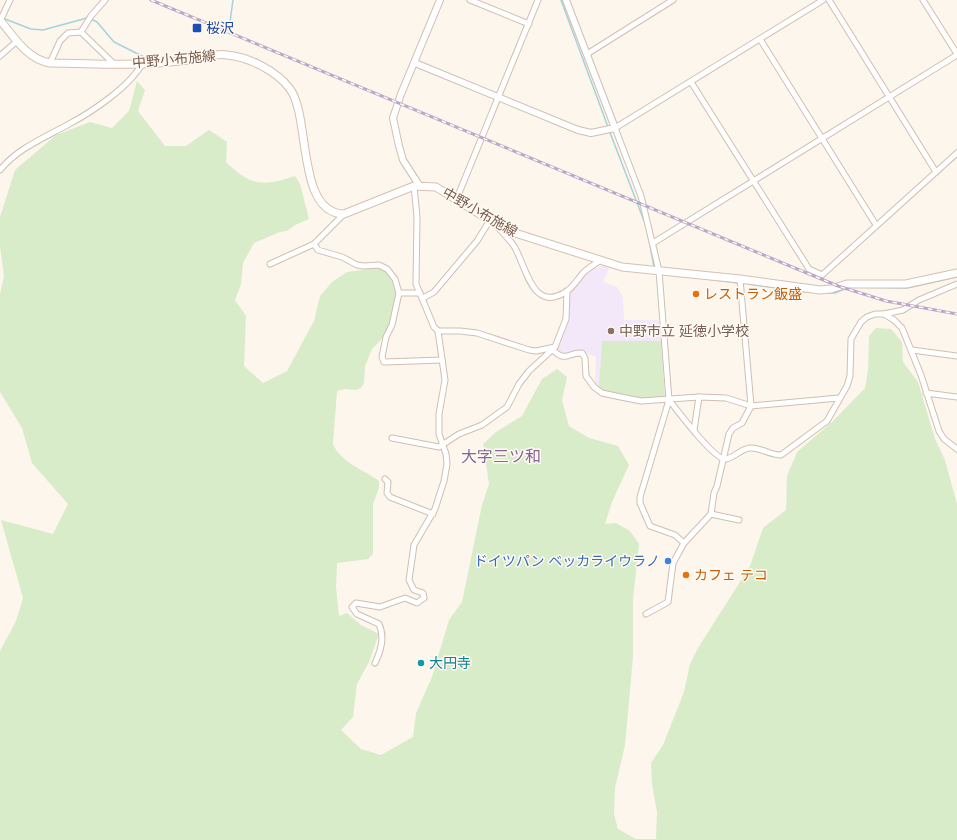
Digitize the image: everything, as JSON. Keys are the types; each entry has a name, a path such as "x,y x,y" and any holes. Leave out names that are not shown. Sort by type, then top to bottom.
{"main road":[{"name":"中野小布施線","path":"0,20 29,54 40,61 50,63 142,64 178,61 215,54 228,55 259,65 290,89 295,97 311,180 316,193 324,205 331,211 344,214 416,186 436,186 457,198 492,222 525,238 622,267 740,279 820,290 831,289 847,284 906,284 957,273"}],"street":[{"path":"0,20 10,0"},
{"path":"81,32 91,16 105,0"},
{"path":"374,663 381,647 382,631 379,624 357,614 352,607 356,603 380,607 405,598 417,603 424,598 423,593 414,590 409,580 417,538 432,514 444,481 447,464 444,446 439,434 438,424 445,380 438,331 431,320 416,284 416,186 398,146 393,118 440,0"},
{"path":"470,0 529,24"},
{"path":"457,198 538,0"},
{"path":"566,0 641,196 659,271 669,400 640,497 640,504 650,526 676,535 684,543"},
{"path":"587,54 673,0"},
{"path":"415,63 578,130 591,133 603,132 615,128 822,0"},
{"path":"829,0 936,172"},
{"path":"653,243 957,54 923,0"},
{"path":"50,63 60,41 68,33 81,32 113,63"},
{"path":"760,39 876,226"},
{"path":"0,56 17,41"},
{"path":"0,170 8,160 22,149 71,123 122,88 142,64"},
{"path":"691,82 754,180 808,269 822,275 957,153"},
{"path":"270,264 314,244 344,214"},
{"path":"423,298 434,292 492,222 514,247 532,286 537,293 546,296 556,296 567,291 585,271 601,260"},
{"path":"314,244 318,250 342,257 357,265 379,265 387,269 395,280 399,293 392,325 386,337 382,357 384,362 442,360"},
{"path":"646,614 668,602 673,563 684,543 711,514 714,493 717,486 728,434 733,428 742,423 751,406 740,279"},
{"path":"669,400 708,447 723,458 727,459 745,449 754,448 773,455 781,456 827,421 850,376 849,348 851,339 856,329 867,317 875,314 884,314 903,310 919,300 957,284"},
{"path":"392,438 439,447 444,446 460,434 482,425 507,407 519,384 529,371 554,349 566,319 567,291"},
{"path":"399,293 420,293"},
{"path":"884,314 894,320 902,328 912,350 938,431 944,439 957,449"},
{"path":"438,331 460,330 477,333 529,350 536,351 554,349 563,357 569,357 575,353 582,353 585,358 586,376 594,387 602,393 641,401 699,397 726,398 751,406 838,398"},
{"path":"912,350 957,356"},
{"path":"926,393 957,397"},
{"path":"694,430 699,397"},
{"path":"385,479 388,482 387,493 390,497 432,514"},
{"path":"711,514 738,520"}],"shaded area":[{"name":"中野市立 延徳小学校","path":"605,264 610,266 603,282 617,287 623,297 624,320 657,320 659,322 665,398 642,398 599,388 595,384 596,357 578,350 564,355 559,353 557,347 572,289 588,271"}],"green space":[{"path":"137,81 145,90 138,111 165,146 186,146 209,130 227,142 226,162 243,176 250,180 265,183 284,180 295,176 300,184 309,219 295,225 287,231 280,232 254,243 243,263 241,284 235,300 246,316 244,366 263,383 287,371 314,321 320,296 332,282 347,272 378,268 387,273 392,281 396,294 390,323 382,339 372,349 365,366 364,383 361,388 356,390 345,389 337,391 333,444 341,456 347,461 379,481 379,488 373,504 373,554 368,559 337,563 336,587 339,616 347,613 361,625 379,634 369,662 357,684 353,717 341,730 361,749 381,755 413,737 416,713 432,677 449,620 462,602 482,505 489,484 483,444 496,432 522,416 542,379 557,369 567,377 562,400 569,426 589,438 618,446 629,465 612,502 605,524 616,523 630,531 639,544 633,599 633,657 625,745 615,788 614,814 618,829 636,839 656,839 657,812 652,784 651,763 663,745 684,692 690,664 698,648 750,566 763,528 786,510 787,476 797,452 832,422 865,388 868,370 869,336 876,328 891,329 902,342 903,362 918,382 935,439 945,460 957,504 957,840 0,840 0,651 16,621 23,598 1,520 53,534 68,504 32,463 22,428 0,392 0,294 4,276 0,247 0,217 15,170 56,135 90,122 112,128 129,111"},
{"path":"602,341 661,341 665,398 642,398 603,391 599,388"}],"waterway":[{"path":"230,22 233,0"},
{"path":"561,0 608,127"},
{"path":"5,19 31,29 43,30 87,18"},
{"path":"91,19 97,22 114,42 146,58"},
{"path":"609,130 646,226"},
{"path":"647,229 654,267"},
{"path":"850,287 907,288 957,277"},
{"path":"707,279 738,283"},
{"path":"748,284 806,292"},
{"path":"828,293 835,293 847,288"}],"railway":[{"path":"151,0 838,286 886,301 957,314"}],"place":[{"name":"桜沢","path":"197,28"},
{"name":"レストラン飯盛","path":"696,294"},
{"name":"中野市立 延徳小学校","path":"611,331"},
{"name":"ドイツパン ベッカライウラノ","path":"668,561"},
{"name":"カフェ テコ","path":"686,575"},
{"name":"大円寺","path":"421,663"}],"district":[{"name":"大字三ツ和","path":"501,456"}]}
